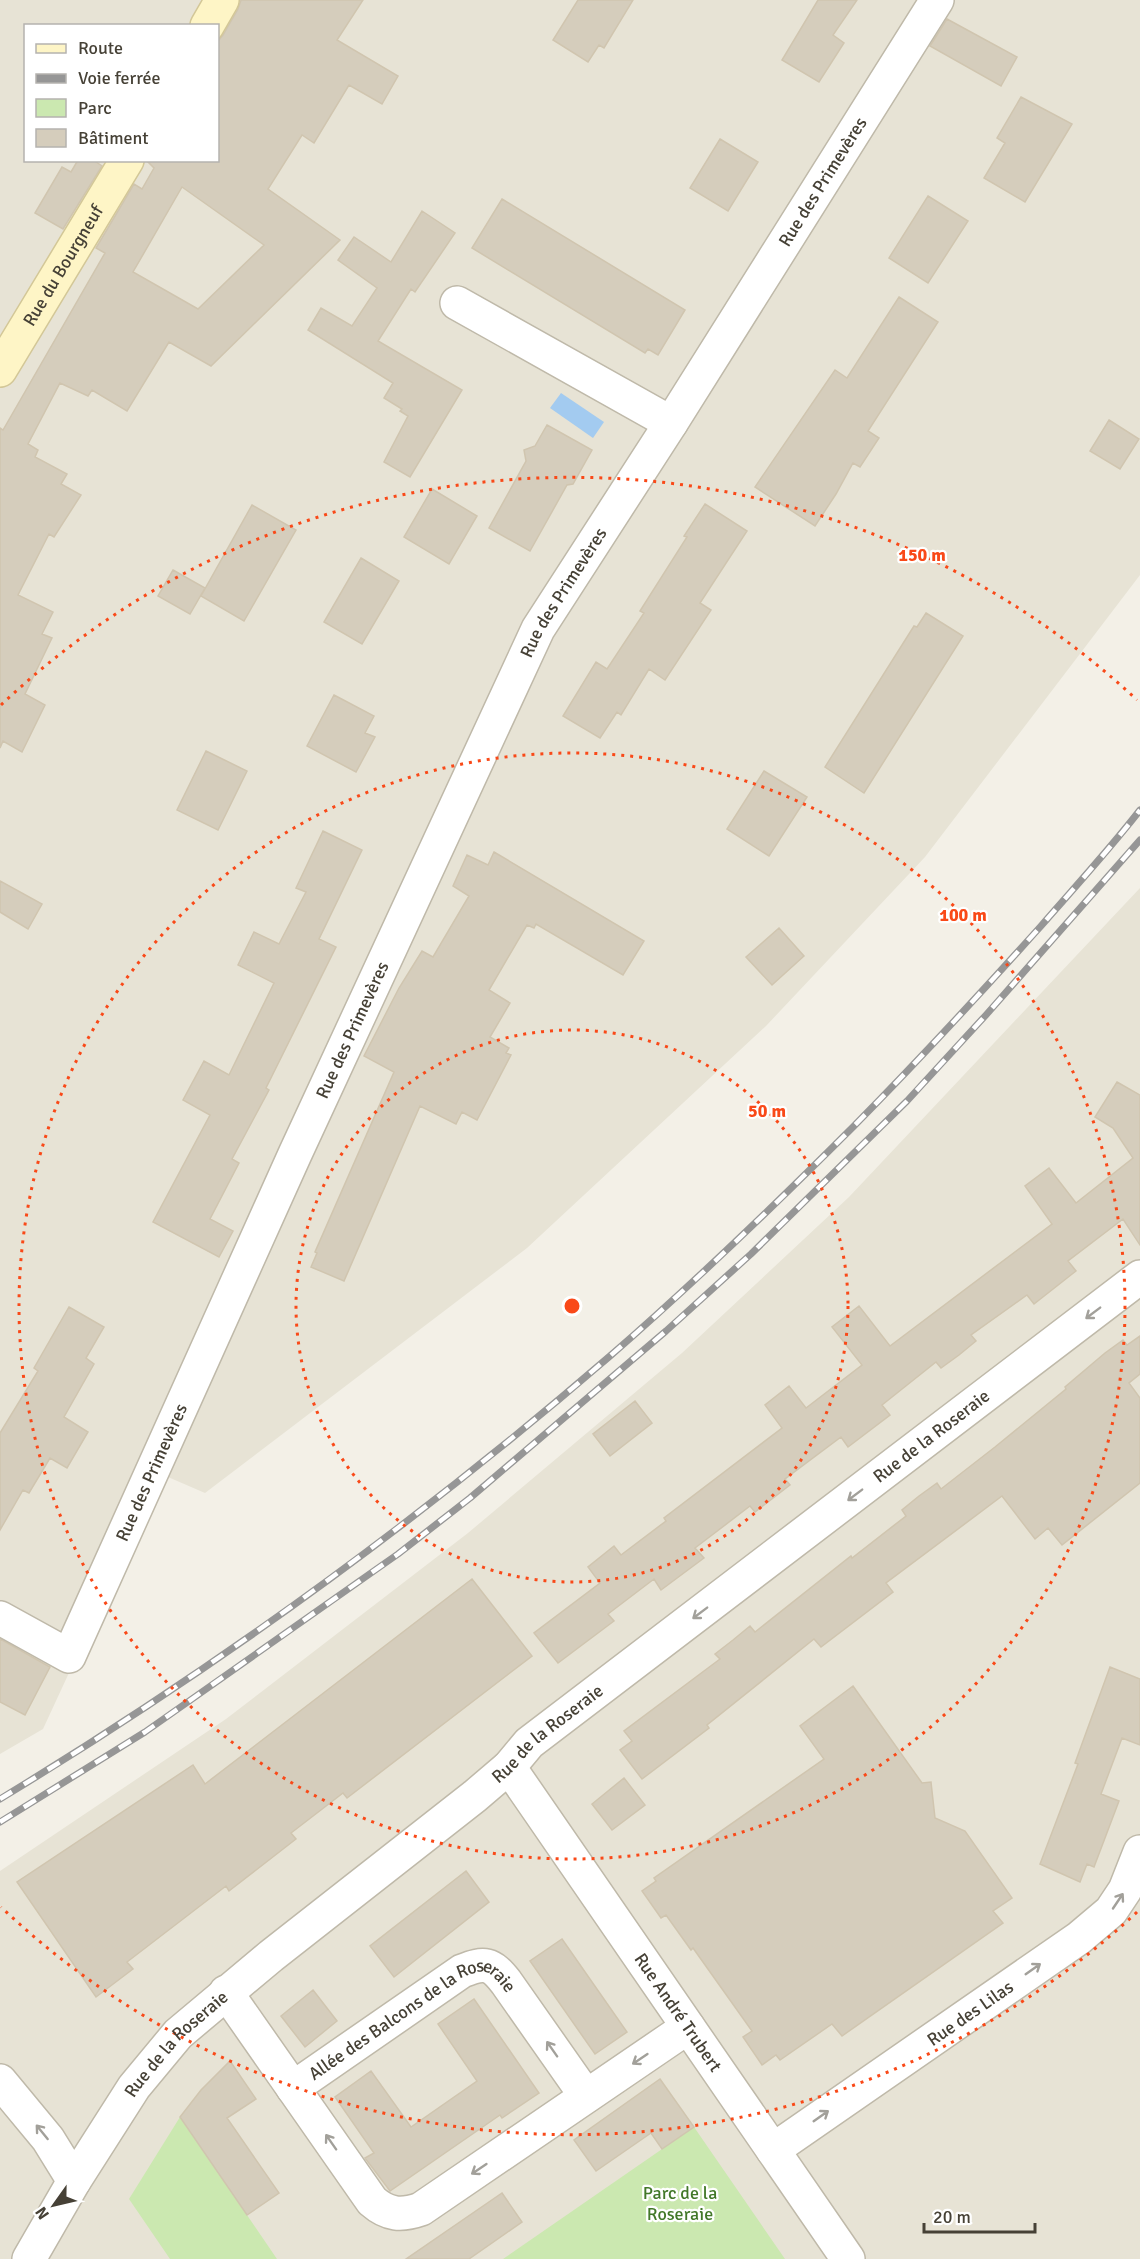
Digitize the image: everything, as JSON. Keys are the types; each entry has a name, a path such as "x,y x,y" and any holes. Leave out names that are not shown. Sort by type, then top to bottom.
{"main road":[{"path":"208,24 222,0"},
{"name":"Rue du Bourgneuf","path":"0,370 126,162"}],"street":[{"name":"Rue des Primevères","path":"0,1618 69,1656 295,1154 538,629 938,0"},
{"path":"457,303 671,423"},
{"name":"Rue de la Roseraie","path":"29,2259 74,2181 135,2087 178,2034 226,1992 475,1796 509,1767 529,1743 1140,1277"},
{"name":"Rue André Trubert","path":"509,1767 848,2259"},
{"name":"Rue des Lilas","path":"773,2150 1078,1938 1111,1911 1125,1890 1140,1852"},
{"name":"Allée des Balcons de la Roseraie","path":"293,2088 462,1971 487,1965 496,1969 506,1982 586,2096"},
{"name":"Allée des Balcons de la Roseraie","path":"226,1992 372,2201 383,2210 396,2214 421,2209 688,2027"},
{"path":"0,2081 48,2139 74,2181"}],"shaded area":[{"path":"0,0 1140,0 1140,575 925,857 766,1026 527,1248 205,1493 161,1474 43,1729 0,1754"},
{"path":"1140,888 1140,2259 0,2259 0,1871 226,1719 468,1533 682,1353 849,1197"}],"green space":[{"path":"180,2117 277,2259 170,2259 129,2199"},
{"name":"Parc de la Roseraie","path":"694,2127 785,2259 503,2259"}],"water":[{"path":"561,393 604,422 593,438 550,408"}],"building":[{"path":"241,0 363,0 337,40 398,76 382,104 349,85 314,143 302,135 268,189 340,240 211,366 169,342 127,411 92,390 88,396 60,383 28,444 38,450 35,457 67,474 61,484 81,495 54,537 49,534 18,595 53,612 42,634 52,638 25,694 45,705 22,752 3,741 0,748 0,428 3,430 105,253 96,248 134,184 142,189 154,168 148,162 219,162 219,40","holes":["182,187 264,245 198,309 133,272"]},
{"path":"578,0 633,0 604,48 599,45 588,62 553,40"},
{"path":"818,0 857,0 833,35 844,43 819,82 782,60"},
{"path":"947,19 1017,57 1001,86 930,46"},
{"path":"1021,97 1072,124 1025,202 984,178 1005,143 997,138"},
{"path":"720,139 758,162 728,211 690,188"},
{"path":"77,162 96,162 102,166 63,229 35,213 62,167 71,172"},
{"path":"928,196 968,221 928,283 889,258"},
{"path":"502,199 685,310 658,355 648,349 645,353 472,248"},
{"path":"422,211 455,233 415,292 411,289 378,341 462,390 410,477 384,462 408,416 400,411 402,409 384,398 393,383 308,330 321,308 352,326 377,288 338,260 354,237 391,262"},
{"path":"899,297 938,322 868,431 879,438 860,467 853,463 815,526 755,487 835,370 847,378"},
{"path":"1109,420 1139,439 1120,469 1090,451"},
{"path":"547,425 592,450 573,484 567,485 530,551 489,528 526,461 524,450 535,446"},
{"path":"432,489 477,516 449,564 404,537"},
{"path":"705,504 747,531 700,603 711,610 665,680 649,669 621,715 617,712 600,738 563,716 596,662 607,669 644,613 640,611"},
{"path":"252,505 296,530 244,621 201,596"},
{"path":"361,558 399,581 362,644 324,622"},
{"path":"173,570 205,588 190,614 158,596"},
{"path":"926,613 963,636 864,793 825,767 914,626 917,627"},
{"path":"334,695 374,716 365,733 375,737 356,772 307,746"},
{"path":"206,751 247,771 218,830 177,810"},
{"path":"764,771 807,797 769,856 727,829"},
{"path":"323,831 362,850 319,939 336,947 266,1088 269,1090 232,1159 239,1163 210,1219 233,1231 219,1257 153,1222 210,1115 183,1100 204,1061 229,1075 274,983 238,965 254,932 279,944 306,892 296,888"},
{"path":"494,852 644,941 623,975 536,924 534,928 527,925 489,990 510,1003 490,1037 509,1048 506,1053 511,1055 477,1120 462,1112 456,1124 420,1106 344,1281 311,1267 317,1253 315,1252 394,1072 364,1056 399,988 422,951 433,957 469,896 453,886 467,855 488,865"},
{"path":"0,881 42,904 28,929 0,912"},
{"path":"779,928 804,956 772,985 746,957"},
{"path":"1117,1082 1140,1095 1140,1245 1123,1219 1068,1261 1076,1271 1034,1304 1027,1295 971,1335 976,1341 959,1355 941,1368 936,1362 882,1405 890,1415 848,1447 841,1437 785,1479 790,1485 755,1512 750,1506 695,1548 704,1558 661,1590 654,1579 608,1614 614,1621 558,1663 534,1633 600,1583 588,1567 614,1546 621,1555 666,1521 664,1518 782,1428 765,1405 789,1386 806,1408 862,1365 832,1327 859,1306 890,1346 1052,1224 1025,1186 1049,1168 1076,1203 1133,1158 1113,1128 1095,1117"},
{"path":"69,1307 104,1327 86,1358 94,1364 64,1417 88,1432 67,1468 50,1458 29,1493 23,1490 0,1530 0,1433 38,1371 34,1368"},
{"path":"1140,1336 1140,1374 1129,1383 1140,1398 1140,1483 1062,1545 1048,1528 1035,1539 1002,1496 886,1583 893,1592 821,1647 814,1639 707,1725 709,1728 642,1779 620,1750 632,1741 624,1731 720,1659 715,1654 750,1626 755,1632 906,1516 902,1510 919,1496 937,1483 941,1489 995,1447 1066,1389 1065,1387 1105,1353 1123,1340 1127,1345"},
{"path":"635,1401 652,1423 610,1456 593,1434"},
{"path":"472,1579 532,1656 347,1798 343,1793 291,1833 296,1839 229,1891 226,1886 127,1962 133,1969 96,1997 17,1882 193,1765 205,1784"},
{"path":"0,1639 50,1667 25,1715 0,1702"},
{"path":"1110,1667 1140,1679 1140,1745 1122,1738 1101,1794 1119,1801 1094,1867 1087,1864 1080,1882 1040,1864 1078,1764 1075,1763"},
{"path":"853,1686 922,1783 931,1782 935,1818 965,1831 1012,1898 993,1911 1003,1923 842,2036 832,2024 780,2060 776,2055 762,2065 743,2037 752,2031 693,1948 691,1950 666,1915 661,1918 642,1891 656,1881 654,1878 824,1759 800,1726"},
{"path":"624,1778 645,1805 612,1830 592,1804"},
{"path":"466,1871 489,1902 394,1977 370,1946"},
{"path":"562,1939 627,2032 595,2054 530,1961"},
{"path":"313,1990 337,2021 305,2047 281,2016"},
{"path":"474,1999 539,2093 502,2118 500,2115 390,2191 365,2158 374,2153 335,2097 371,2071 411,2127 477,2081 438,2024"},
{"path":"230,2061 256,2099 227,2118 279,2193 247,2215 180,2117 201,2090"},
{"path":"660,2079 694,2127 662,2149 651,2133 596,2171 574,2140"},
{"path":"502,2193 522,2222 469,2259 406,2259"}],"railway":[{"path":"0,1799 159,1698 314,1590 465,1476 610,1356 734,1243 878,1102 1041,926 1140,810"},
{"path":"0,1822 145,1732 398,1554 470,1498 666,1331 751,1254 907,1101 1140,840"}]}
